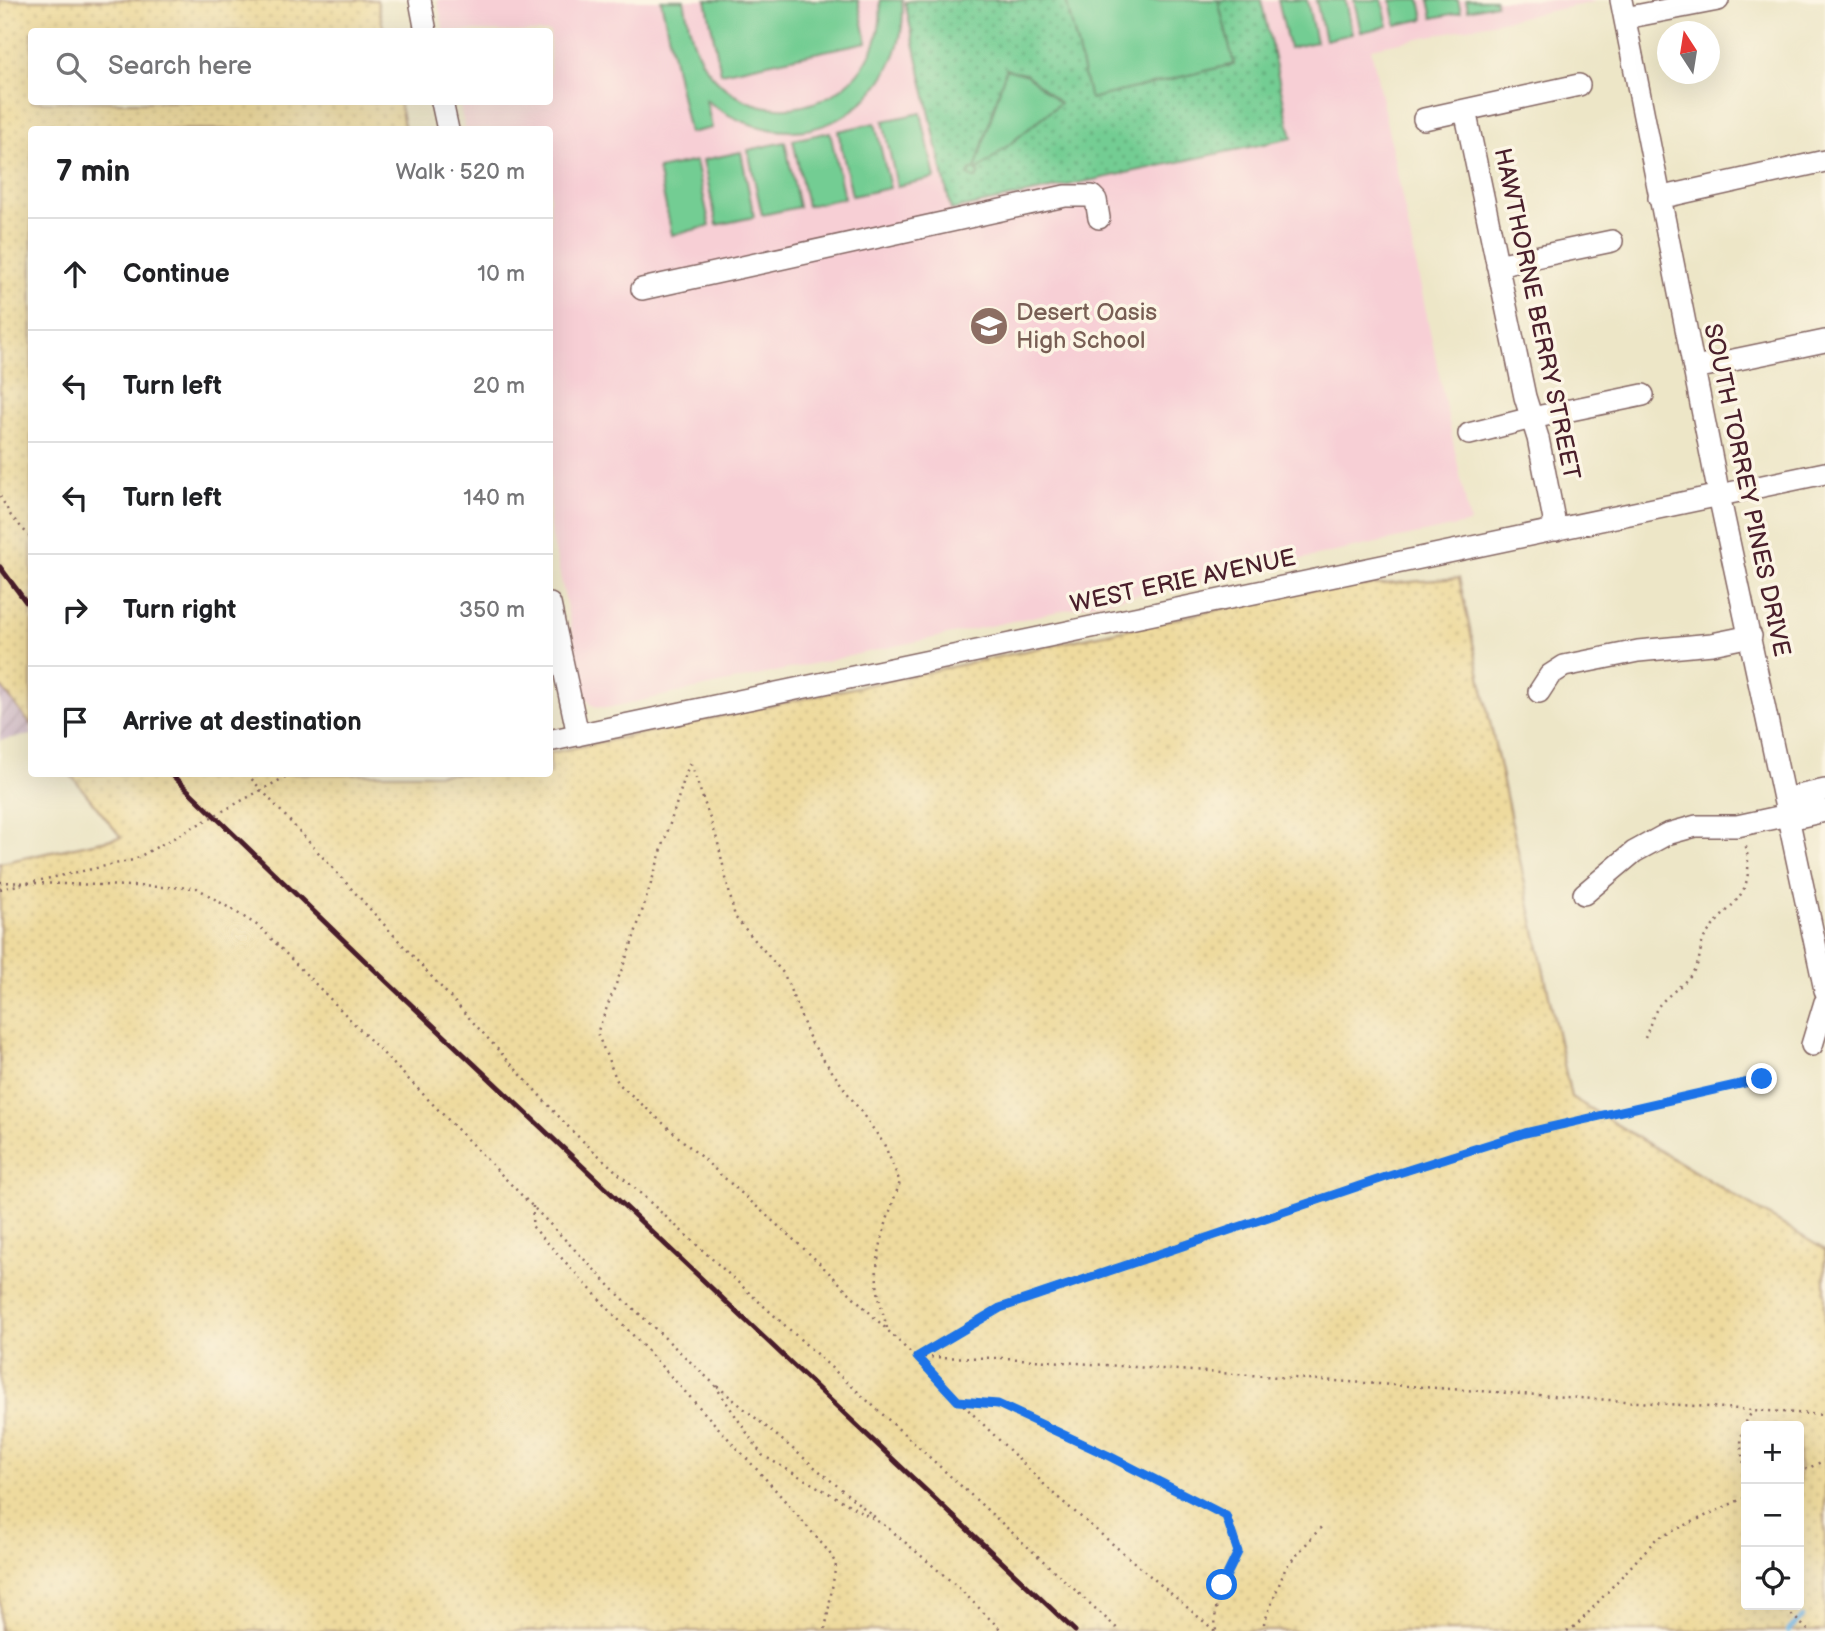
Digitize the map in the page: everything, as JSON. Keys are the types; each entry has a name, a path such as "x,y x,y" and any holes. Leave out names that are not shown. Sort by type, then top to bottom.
{"street":[{"path":"420,0 425,28"},
{"path":"1623,9 1718,0"},
{"name":"SOUTH TORREY PINES DRIVE","path":"1623,9 1719,495 1825,990"},
{"path":"1424,119 1579,85"},
{"path":"443,105 446,126"},
{"name":"HAWTHORNE BERRY STREET","path":"1465,110 1525,397 1538,438 1556,530"},
{"path":"1659,198 1825,161"},
{"path":"642,289 1065,196 1092,196 1096,200 1099,218"},
{"path":"1497,265 1612,241"},
{"path":"1695,368 1825,341"},
{"path":"1469,434 1532,418 1643,396"},
{"name":"WEST ERIE AVENUE","path":"553,740 1825,473"},
{"path":"553,618 578,735"},
{"path":"1539,692 1550,675 1564,666 1638,651 1712,644 1751,636"},
{"path":"1584,894 1634,852 1667,834 1696,825 1740,825 1787,811 1825,790"},
{"path":"1787,811 1825,811"},
{"path":"1812,1045 1825,1002"}],"path":[{"path":"0,496 11,516 28,535"},
{"path":"887,1328 880,1300 877,1269 886,1222 900,1182 884,1144 811,1042 784,974 735,917 717,839 690,761 632,943 597,1033 618,1083 812,1256 1055,1495 1216,1631"},
{"path":"250,777 573,1132 1120,1631"},
{"path":"0,888 133,860 284,777"},
{"path":"1645,1038 1658,1006 1686,982 1697,965 1704,937 1739,901 1747,880 1748,858 1740,825"},
{"path":"0,882 197,888 260,927 617,1293 712,1382 959,1588 1002,1631"},
{"path":"917,1357 1000,1308 1386,1177 1525,1133 1762,1079"},
{"path":"533,1206 532,1226 755,1467 829,1552 836,1564 825,1631"},
{"path":"917,1357 1005,1358 1825,1415"},
{"path":"712,1382 762,1455 817,1484 886,1526"},
{"path":"958,1401 998,1404 1107,1455 1226,1516 1238,1552 1222,1585 1214,1614 1216,1631"},
{"path":"1745,1421 1754,1410"},
{"path":"1804,1470 1825,1460"},
{"path":"1567,1631 1577,1625 1656,1539 1741,1499"},
{"path":"1265,1631 1264,1623 1286,1567 1322,1526"},
{"path":"1787,1610 1809,1631"}],"shaded area":[{"name":"Desert Oasis High School","path":"437,0 1594,0 1371,48 1470,523 607,708 594,706 585,695 553,541 553,126 464,126 460,105 553,105 553,28 443,28"},
{"path":"0,685 28,721 28,735 0,740"}],"green space":[{"path":"661,0 684,0 696,48 711,74 736,96 765,106 794,107 822,100 847,84 866,61 878,33 880,0 902,0 902,21 899,43 880,81 867,98 832,122 797,131 769,129 742,121 706,100 712,128 689,133"},
{"path":"706,0 858,0 867,42 721,73"},
{"path":"1066,0 1218,0 1234,64 1090,99"},
{"path":"1261,0 1292,138 951,210 905,2"},
{"path":"1278,0 1307,0 1316,42 1289,48"},
{"path":"1316,0 1345,0 1352,34 1325,40"},
{"path":"1354,0 1382,0 1388,26 1361,32"},
{"path":"1391,0 1420,0 1424,19 1396,25"},
{"path":"1429,0 1458,0 1461,12 1433,18"},
{"path":"1466,0 1495,0 1496,4 1468,10"},
{"path":"1006,69 1027,75 1060,103 977,171 979,173 975,179 968,175 972,169 975,170"},
{"path":"921,113 935,178 897,186 883,121"},
{"path":"875,123 890,188 852,196 838,131"},
{"path":"830,132 844,198 807,206 793,140"},
{"path":"785,142 799,207 762,215 748,150"},
{"path":"741,152 754,217 717,225 703,160"},
{"path":"696,161 710,226 672,235 658,169"}],"sand":[{"path":"0,0 377,0 383,28 28,28 28,105 400,105 404,126 28,126 28,721 0,685"},
{"path":"1459,578 1571,1097 1825,1250 1825,1631 0,1631 0,863 121,837 72,777 553,777 553,752 1309,590"}],"waterway":[{"path":"1788,1631 1802,1617"}],"railway":[{"path":"0,567 28,605"},
{"path":"174,777 385,980 1075,1631"}],"place":[{"name":"Desert Oasis High School","path":"989,326"}],"route":[{"path":"1222,1585 1238,1552 1226,1516 1107,1455 998,1404 958,1401 917,1357 1000,1308 1386,1177 1525,1133 1762,1079"}]}
